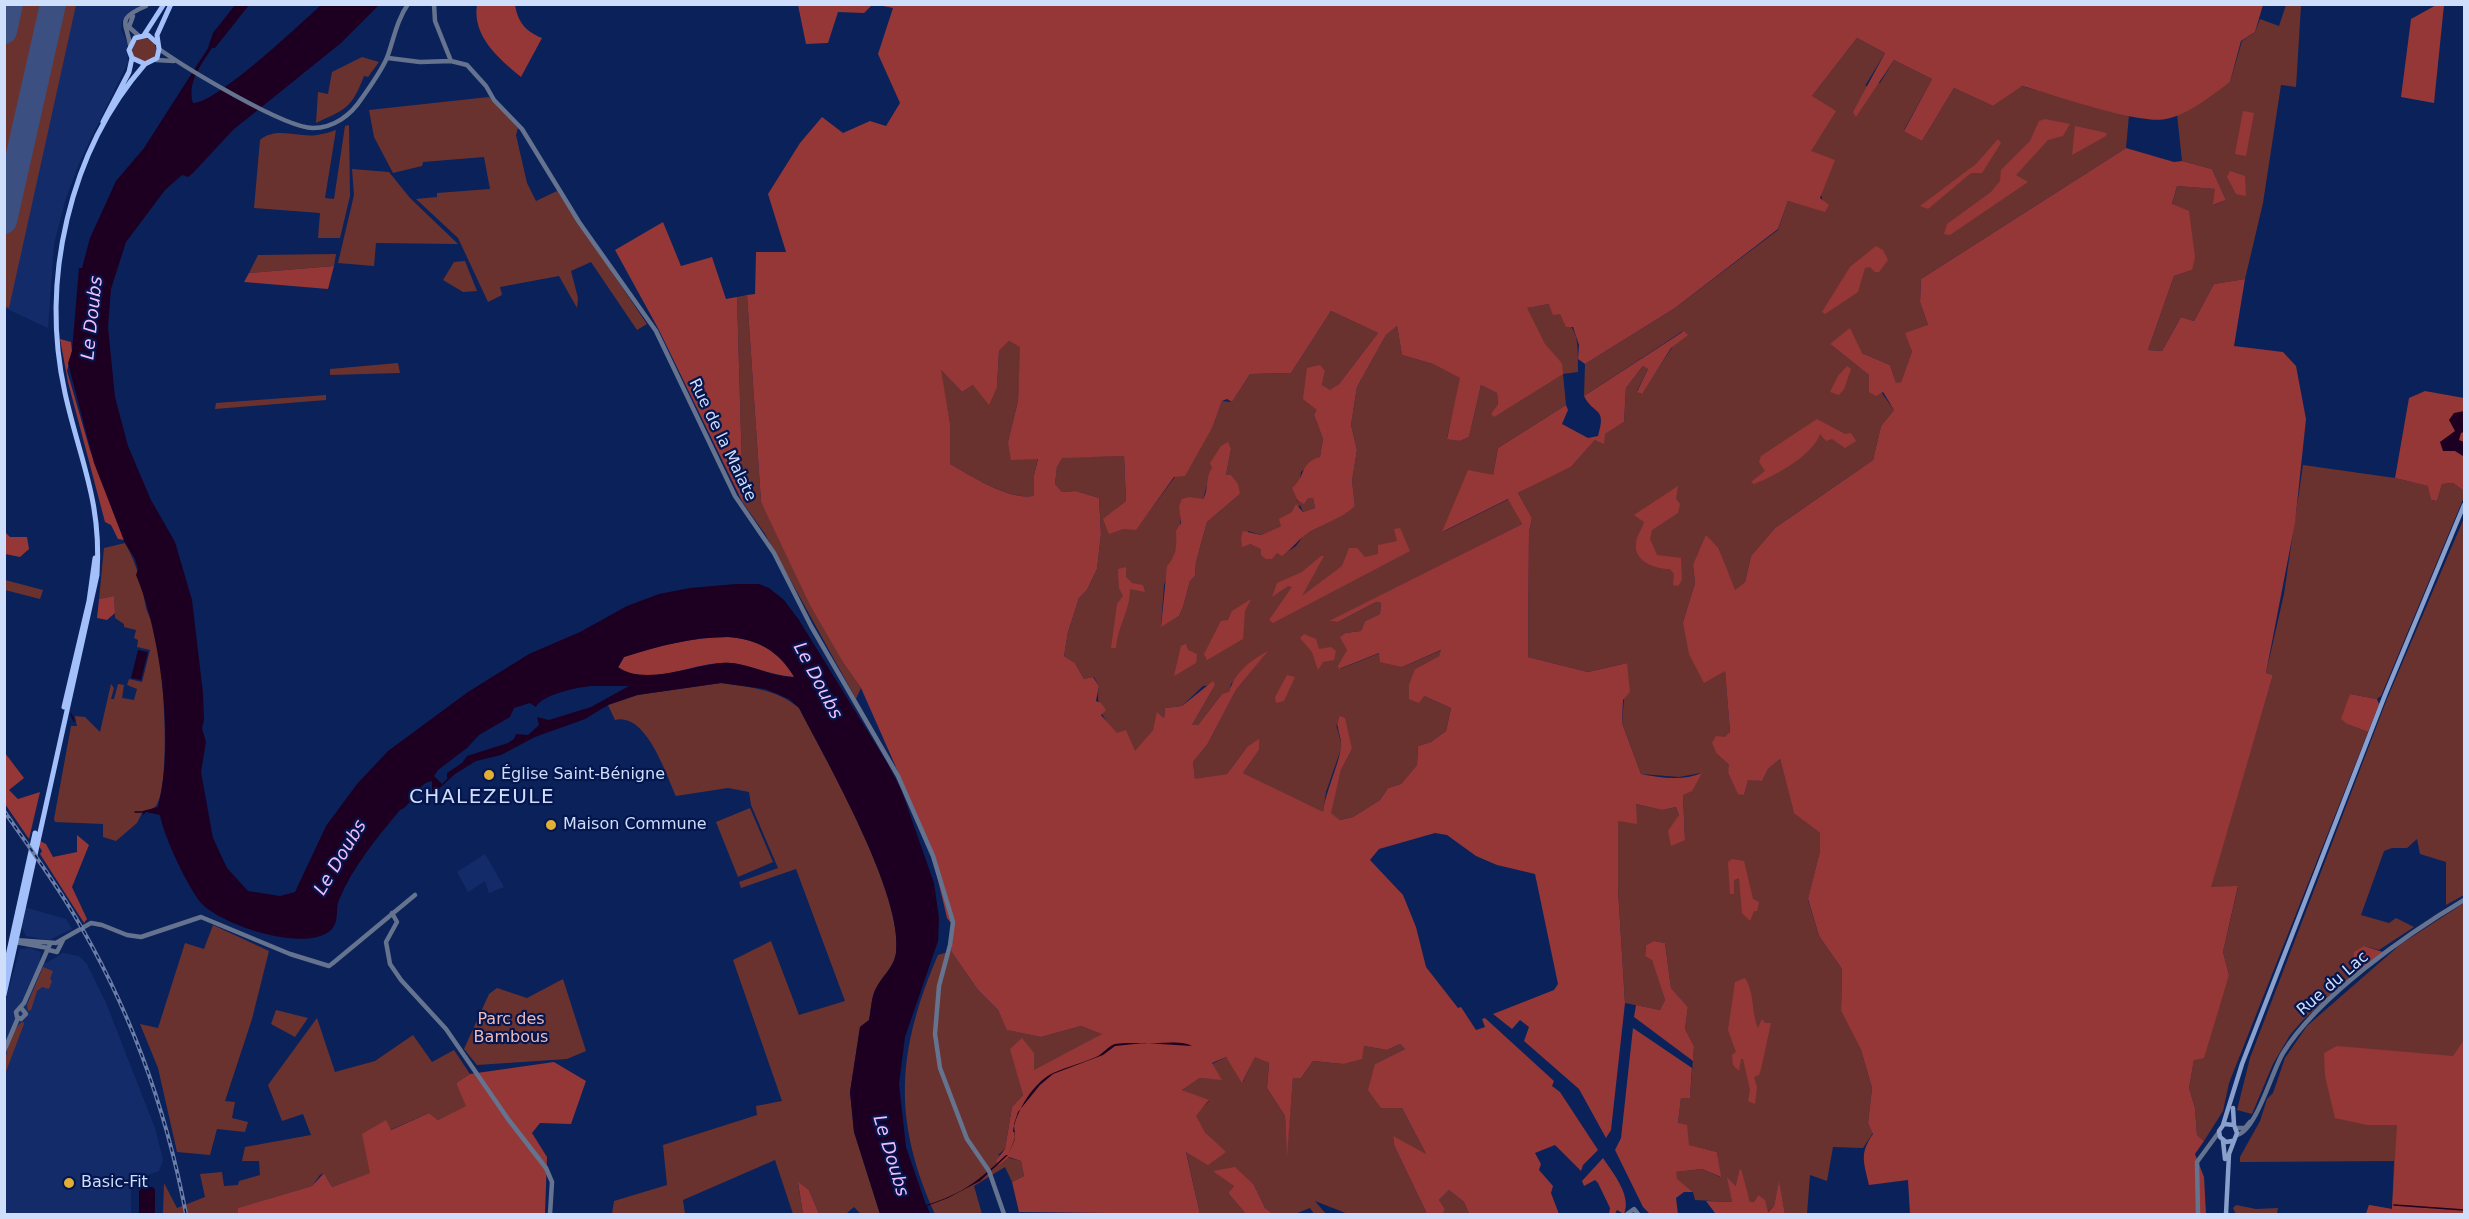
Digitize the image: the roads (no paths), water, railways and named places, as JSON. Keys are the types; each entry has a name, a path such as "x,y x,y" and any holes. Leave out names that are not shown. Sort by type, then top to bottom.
{"main road":[{"path":"4,995 91,586 96,540 92,500 58,376 52,292 58,242 71,194 87,153 129,72 132,58 130,45 142,35 164,4"},
{"path":"4,974 17,942 97,575 98,520 92,487 61,370 55,317 58,264 66,223 86,163 125,92 146,64 154,61 158,46 157,35 171,4"},
{"path":"142,35 152,37 158,46"},
{"path":"132,58 146,64"},
{"path":"2226,1215 2226,1149 2219,1132 2385,695 2464,505"},
{"path":"89,619 93,590 91,586"},
{"path":"70,697 72,674"},
{"path":"2226,1197 2229,1154 2232,1141 2237,1135 2233,1106 2247,1054"},
{"path":"2223,1125 2235,1127"},
{"path":"2222,1140 2232,1141"}],"street":[{"path":"158,46 179,62 271,114 308,128 320,127 340,121 354,109 388,58 400,18 408,4"},
{"path":"388,58 420,62 451,61 435,21 434,4"},
{"path":"142,35 131,32 128,23 147,5"},
{"path":"130,45 125,30 125,21 131,14 147,5"},
{"path":"154,61 160,59 179,62"},
{"name":"Rue de la Malate","path":"451,61 467,65 501,109 522,129 579,222 656,331 735,496 774,552 811,626 898,776 933,856 953,922 950,945 939,986 936,1049 945,1088 967,1138 989,1172 1004,1215"},
{"path":"4,1051 18,1018 26,1016 21,1009 50,949 67,936 94,923 126,935 141,937 201,917 290,954 330,962 415,895"},
{"name":"Rue du Lac","path":"2237,1135 2247,1131 2282,1056 2305,1023 2400,941 2464,900"},
{"path":"392,913 398,921 386,942 390,964 401,980 446,1029 508,1119 546,1168 552,1182 550,1215"},
{"path":"19,929 26,938 50,949"},
{"path":"17,942 35,942"},
{"path":"17,942 58,950 57,944"},
{"path":"2235,1127 2245,1128 2253,1117"},
{"path":"2198,1215 2197,1162 2219,1132"},
{"path":"2210,1143 2222,1140"},
{"path":"1627,1215 1634,1209 1638,1215"}],"water":[{"name":"Le Doubs","path":"235,5 249,5 215,48 212,48 200,67 193,81 193,103 220,91 277,45 321,5 379,5 341,43 233,130 193,173 188,177 182,175 165,190 126,242 111,289 108,327 115,397 128,446 151,500 175,542 192,600 203,693 202,728 206,742 201,772 213,838 227,868 248,891 280,896 295,892 326,826 357,784 388,751 468,692 529,654 580,632 627,606 659,594 690,588 736,584 759,584 769,588 784,600 799,620 886,761 901,789 934,883 939,918 938,941 905,1037 899,1084 906,1147 926,1205 960,1191 1008,1155 980,1181 948,1198 927,1206 930,1214 880,1214 854,1132 850,1092 860,1027 869,1020 874,993 894,959 896,953 895,928 888,898 861,829 799,708 789,699 765,689 721,683 637,695 608,705 585,719 535,737 501,755 476,761 455,774 432,795 432,781 426,783 400,810 351,876 339,900 334,927 319,936 304,939 285,938 247,928 229,921 203,905 177,862 160,815 146,812 143,815 143,811 158,807 163,781 165,721 158,658 145,599 136,575 138,569 135,559 125,543 94,463 68,363 72,351 79,268 82,268 90,238 116,181 144,148 208,48 213,33","holes":["728,637 749,640 767,648 782,660 794,677 785,677 731,663 655,675 641,675 618,667 624,657 650,649 689,640","594,686 629,686 591,707 549,720 537,717 539,725 528,735 516,734 514,739 508,743 467,756 462,763 447,773 447,779 442,784 434,776 479,735 510,717 514,708 530,703 536,707 553,695 571,689"]},
{"path":"2464,411 2464,432 2461,433 2459,440 2464,442 2463,456 2455,451 2443,451 2440,442 2455,431 2449,420 2454,413"},
{"path":"138,650 148,652 141,680 131,678"},
{"path":"1142,1043 1115,1046 1103,1055 1053,1074 1040,1085 1021,1108 1039,1083 1053,1073 1096,1057 1115,1044"},
{"path":"1149,1043 1181,1043 1192,1046"},
{"path":"143,1187 153,1187 155,1190 155,1214 139,1214 139,1191"}],"waterway":[{"path":"71,714 74,721"},
{"path":"135,812 143,812"},
{"path":"2394,1205 2464,1210"}],"railway":[{"path":"4,811 73,913 93,948 128,1021 168,1135 186,1214"}],"place":[{"name":"Église Saint-Bénigne","path":"489,775"},
{"name":"Maison Commune","path":"551,825"},
{"name":"Basic-Fit","path":"69,1183"}],"district":[{"name":"CHALEZEULE","path":"482,798"}],"park label":[{"name":"Parc des Bambous","path":"511,1029"}]}
